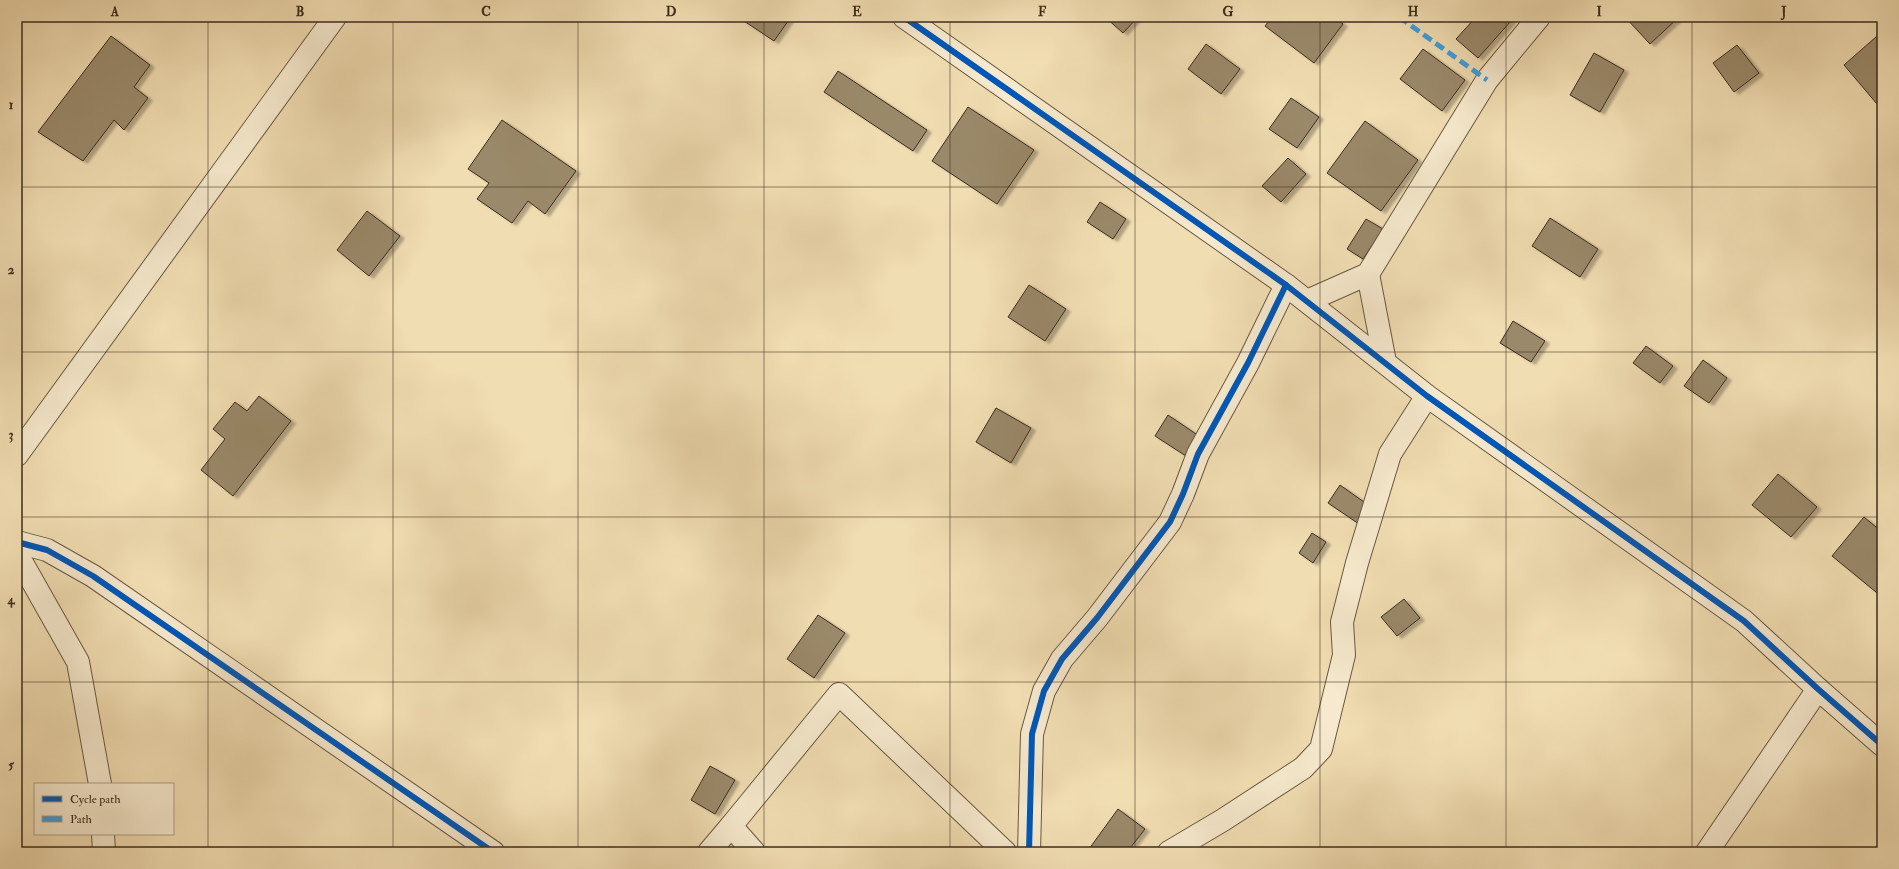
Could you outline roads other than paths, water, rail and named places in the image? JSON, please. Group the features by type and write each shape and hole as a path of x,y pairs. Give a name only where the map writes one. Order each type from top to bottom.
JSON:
{"street":[{"path":"17,455 335,17"},
{"path":"904,17 1286,285 1427,396 1744,621 1818,690 1882,745"},
{"path":"1307,301 1368,274 1487,80 1539,17"},
{"path":"1368,274 1385,362"},
{"path":"1029,852 1032,734 1044,691 1062,659 1097,618 1170,522 1183,494 1198,454 1248,363 1286,285"},
{"path":"1169,852 1223,820 1303,768 1321,750 1344,655 1342,622 1357,563 1390,454 1427,396"},
{"path":"17,542 47,550 93,576 493,852"},
{"path":"17,554 78,662 100,783"},
{"path":"1707,852 1818,690"},
{"path":"709,852 839,694 1005,852"},
{"path":"731,826 754,852"},
{"path":"103,835 104,852"}]}
